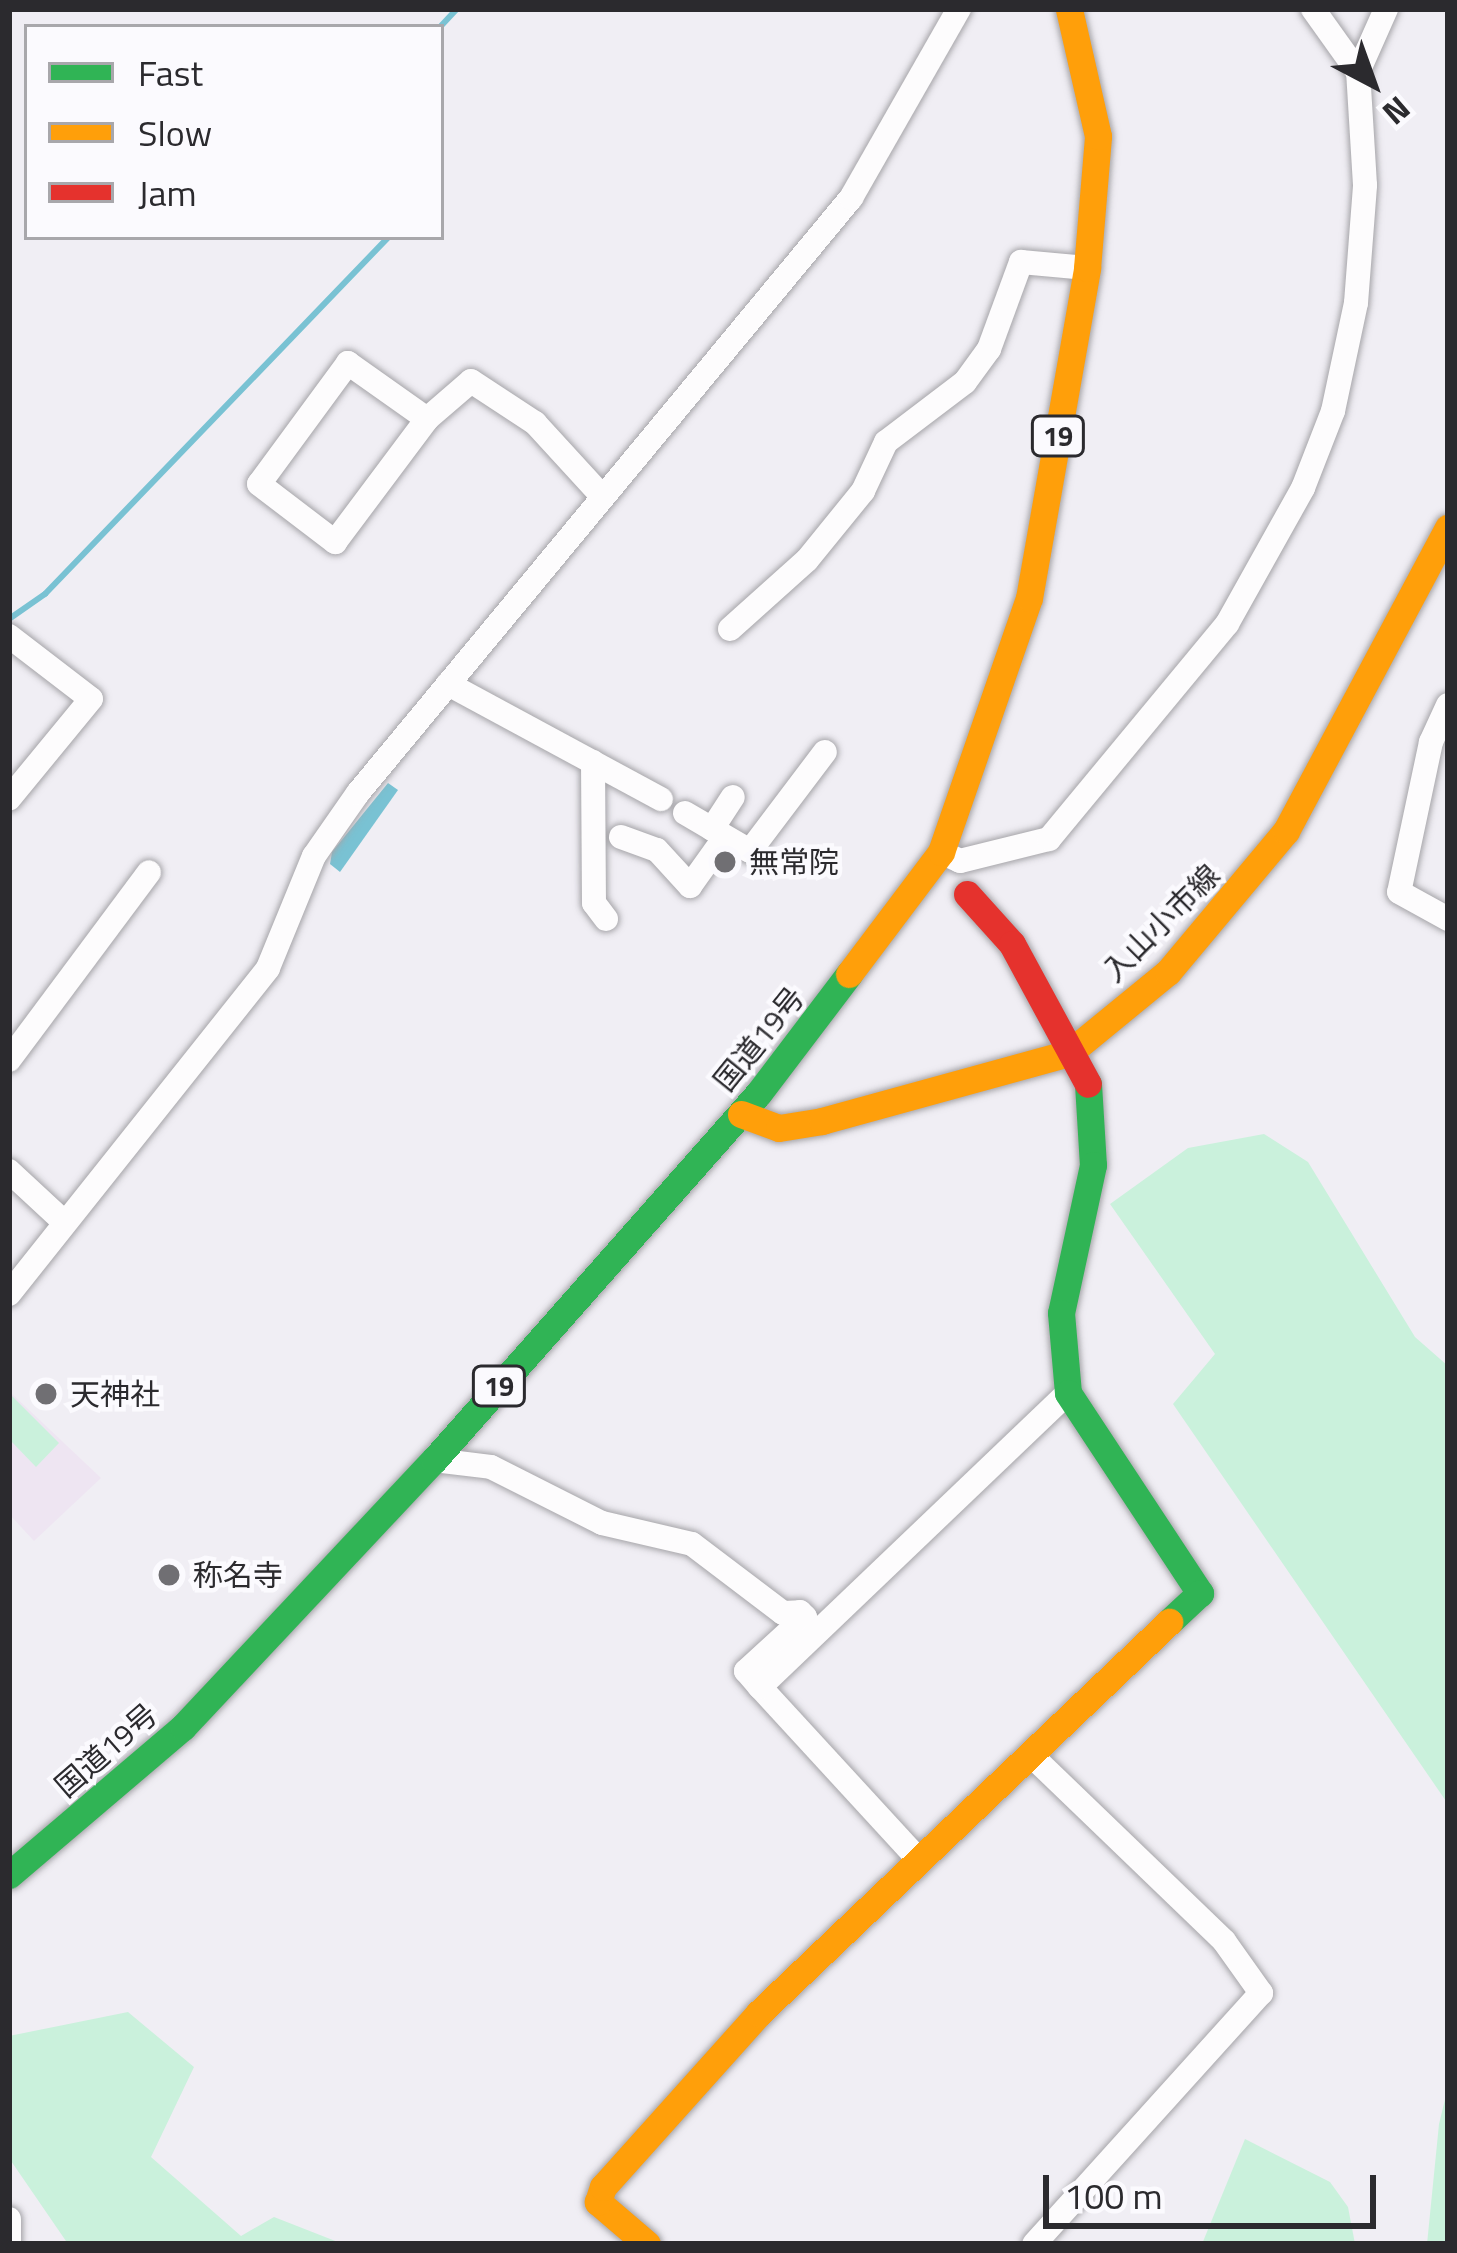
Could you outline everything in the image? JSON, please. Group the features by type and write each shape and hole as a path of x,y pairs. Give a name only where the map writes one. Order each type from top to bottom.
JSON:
{"main road":[{"name":"国道19号","path":"9,1875 182,1727 434,1460 740,1114 941,852 1028,598 1087,268 1098,136 1070,9"},
{"name":"入山小市線","path":"740,1114 778,1128 822,1121 1070,1053 1168,972 1286,831 1439,562 1448,527"},
{"path":"646,2244 598,2202 603,2187 759,2013 1200,1594 1068,1393 1061,1313 1093,1165 1090,1090 1012,944 967,894"}],"street":[{"path":"9,1294 268,968 314,856 448,684 851,198 959,9"},
{"path":"1313,9 1358,71"},
{"path":"941,852 960,861 1049,838 1227,624 1304,488 1333,411 1356,303 1365,185 1358,71 1386,9"},
{"path":"730,628 807,560 863,491 886,442 965,382 989,349 1011,272 1021,262 1087,268"},
{"path":"427,419 347,363 260,484 335,542 427,419 471,381 535,423 602,496"},
{"path":"9,636 91,698 9,799"},
{"path":"448,684 661,799"},
{"path":"1448,705 1431,742 1399,892 1448,919"},
{"path":"685,813 750,851 825,752"},
{"path":"593,762 593,903 607,919"},
{"path":"621,837 657,850 690,886 733,797"},
{"path":"9,1060 149,872"},
{"path":"9,1171 64,1222"},
{"path":"760,1687 1068,1393"},
{"path":"434,1460 491,1467 602,1523 692,1544 783,1613 800,1612 806,1617 746,1671 919,1860"},
{"path":"1033,1756 1224,1941 1261,1993 1034,2244"},
{"path":"9,2219 9,2242"}],"shaded area":[{"path":"10,1392 101,1478 34,1541 9,1514"}],"green space":[{"path":"1264,1134 1308,1162 1415,1337 1448,1366 1448,1804 1173,1404 1215,1354 1110,1204 1188,1148"},
{"path":"11,1395 59,1443 36,1467 9,1439"},
{"path":"128,2012 194,2067 151,2157 241,2236 274,2217 343,2244 68,2244 9,2158 9,2036"},
{"path":"1448,2087 1448,2244 1427,2244 1439,2124"},
{"path":"1245,2139 1330,2182 1348,2207 1355,2244 1202,2244"}],"water":[{"path":"388,783 398,790 340,872 330,864 332,852"}],"waterway":[{"path":"443,24 457,9"},
{"path":"9,619 45,594 386,240"}],"traffic: fast":[{"path":"9,1875 183,1727 434,1460 758,1094 849,974"},
{"path":"1088,1084 1093,1165 1061,1313 1068,1393 1200,1593 1169,1622"}],"traffic: slow":[{"path":"849,974 941,852 1029,598 1087,268 1098,136 1069,9"},
{"path":"741,1114 779,1128 822,1121 1069,1053 1168,972 1286,831 1448,527"},
{"path":"647,2244 598,2202 603,2187 759,2013 1169,1622"}],"traffic: jam":[{"path":"967,894 1012,944 1088,1084"}],"place":[{"name":"無常院","path":"725,862"},
{"name":"天神社","path":"46,1394"},
{"name":"称名寺","path":"169,1575"}]}
